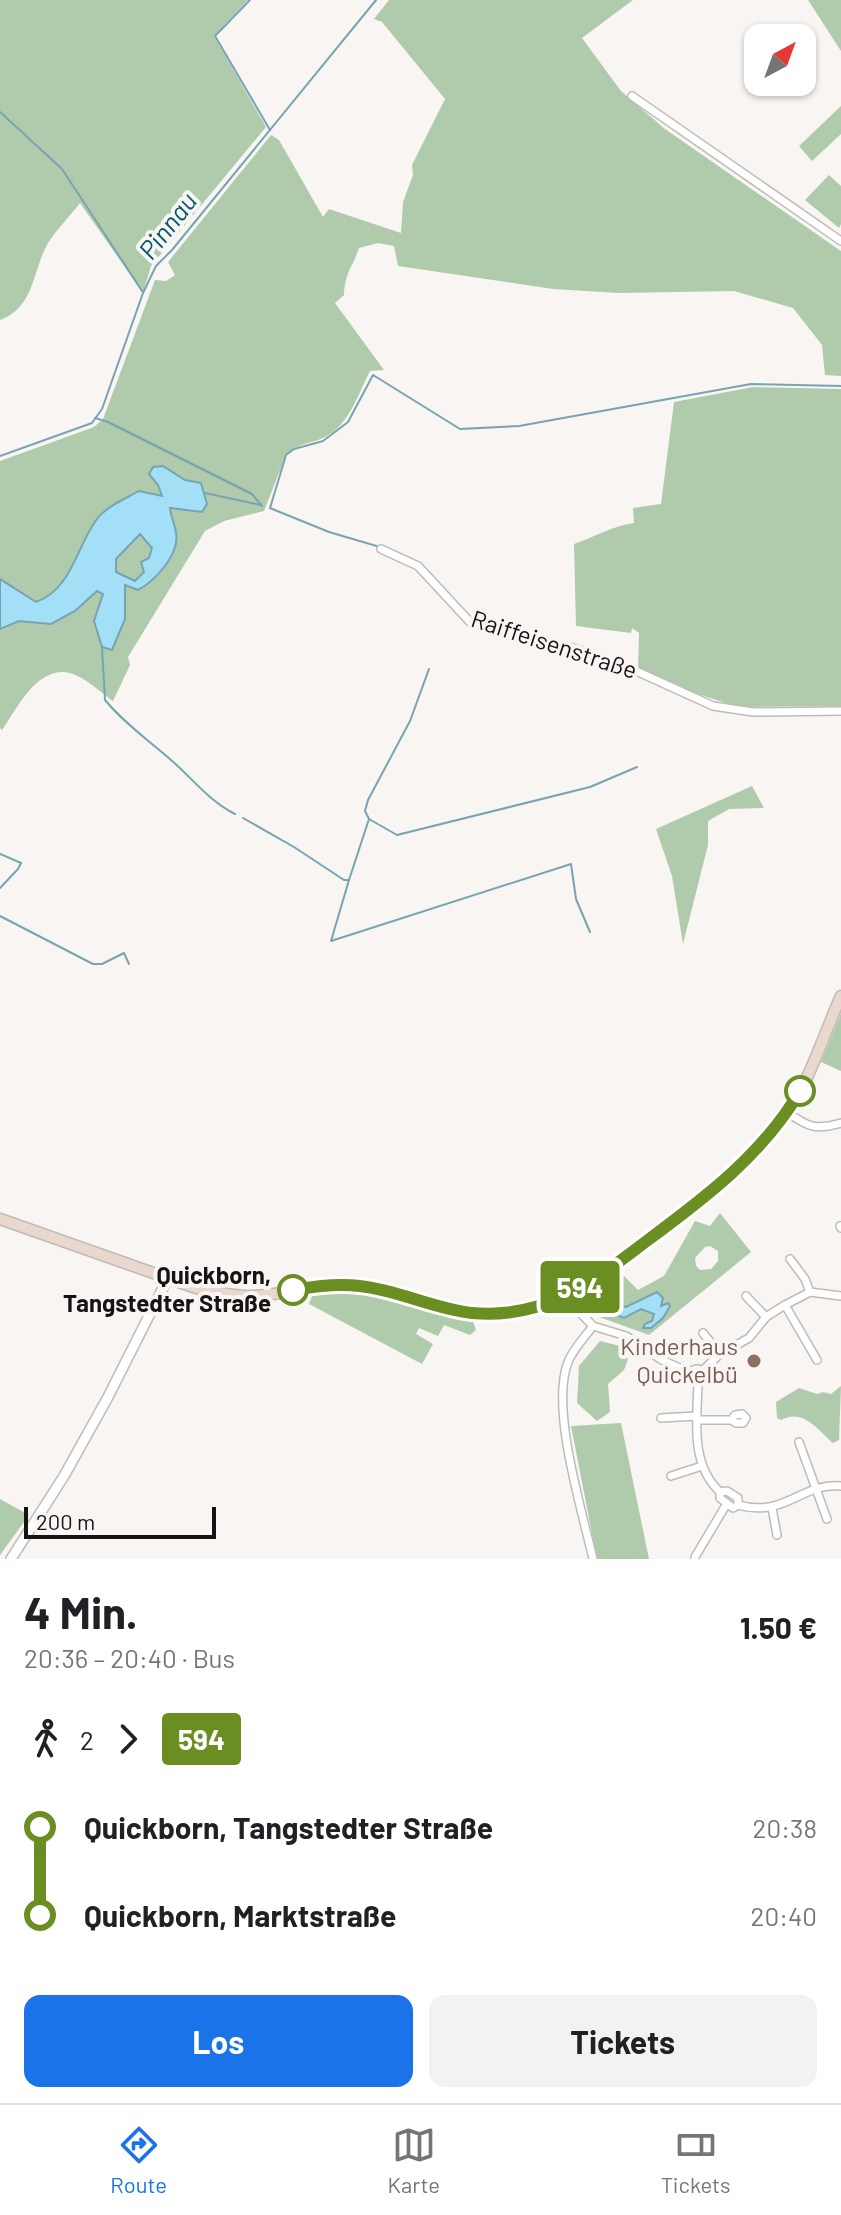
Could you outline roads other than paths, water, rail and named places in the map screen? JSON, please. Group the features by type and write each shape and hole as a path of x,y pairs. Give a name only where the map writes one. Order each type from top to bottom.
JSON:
{"main road":[{"path":"0,1219 168,1278 224,1294 251,1296 335,1285 361,1286 472,1313 516,1311 564,1296 621,1260 733,1173 772,1134 800,1091 841,996"}],"street":[{"path":"632,96 841,241"},
{"name":"Raiffeisenstraße","path":"381,549 418,566 470,622 577,649 634,670 713,706 753,712 841,711"},
{"path":"787,1112 811,1127 841,1123"},
{"path":"790,1259 805,1279 810,1292"},
{"path":"11,1559 64,1476 168,1278"},
{"path":"702,1371 720,1354 749,1338 766,1317 785,1305 810,1292 841,1296"},
{"path":"564,1296 593,1326 626,1336 662,1360 690,1373 690,1377 698,1383"},
{"path":"746,1296 766,1317"},
{"path":"785,1305 817,1360"},
{"path":"593,1326 568,1362 564,1386 564,1424 593,1559"},
{"path":"703,1333 720,1354"},
{"path":"690,1373 698,1368 704,1378 698,1383 697,1418 697,1444 702,1466 711,1484 720,1492 733,1494 738,1498 738,1505"},
{"path":"661,1418 731,1420"},
{"path":"799,1442 827,1519"},
{"path":"671,1476 702,1466"},
{"path":"720,1492 720,1498 726,1505 754,1509 772,1508 816,1488 841,1486"},
{"path":"695,1557 726,1505"},
{"path":"772,1508 777,1535"}],"water":[{"path":"163,466 185,480 201,483 207,504 202,512 170,508 176,533 174,550 159,574 145,586 138,590 125,585 125,619 112,650 102,647 94,621 103,594 97,591 75,611 51,624 19,621 0,629 0,579 36,602 48,596 66,577 101,514 139,491 162,496 149,474 153,467","holes":["140,534 152,548 149,558 141,562 144,572 135,581 116,572 116,559"]},
{"path":"657,1292 663,1298 661,1306 668,1303 670,1306 663,1318 651,1328 643,1328 652,1321 654,1314 641,1309 624,1318 602,1309 607,1302 626,1307"}],"waterway":[{"path":"250,0 215,36 270,130"},
{"name":"Pinnau","path":"0,456 92,423 102,409 143,293 156,266 376,0"},
{"path":"0,112 62,169 142,291"},
{"path":"380,547 329,532 270,508 286,455 294,449 323,441 348,422 373,375 460,429 519,426 751,384 841,386"},
{"path":"95,418 252,494 262,506"},
{"path":"205,493 261,505"},
{"path":"394,551 413,560"},
{"path":"422,566 448,593"},
{"path":"102,647 105,700 209,796 235,814"},
{"path":"369,819 365,811 368,800 410,721 429,669"},
{"path":"349,880 369,819 397,835 590,787 637,767"},
{"path":"243,818 344,880 349,880 331,941 571,864 576,899 590,932"},
{"path":"0,854 21,863 0,888"},
{"path":"0,916 93,964 102,964 124,953 129,964"}],"place":[{"name":"Quickborn, Tangstedter Straße","path":"293,1290"},
{"name":"Kinderhaus Quickelbü","path":"754,1361"}]}
